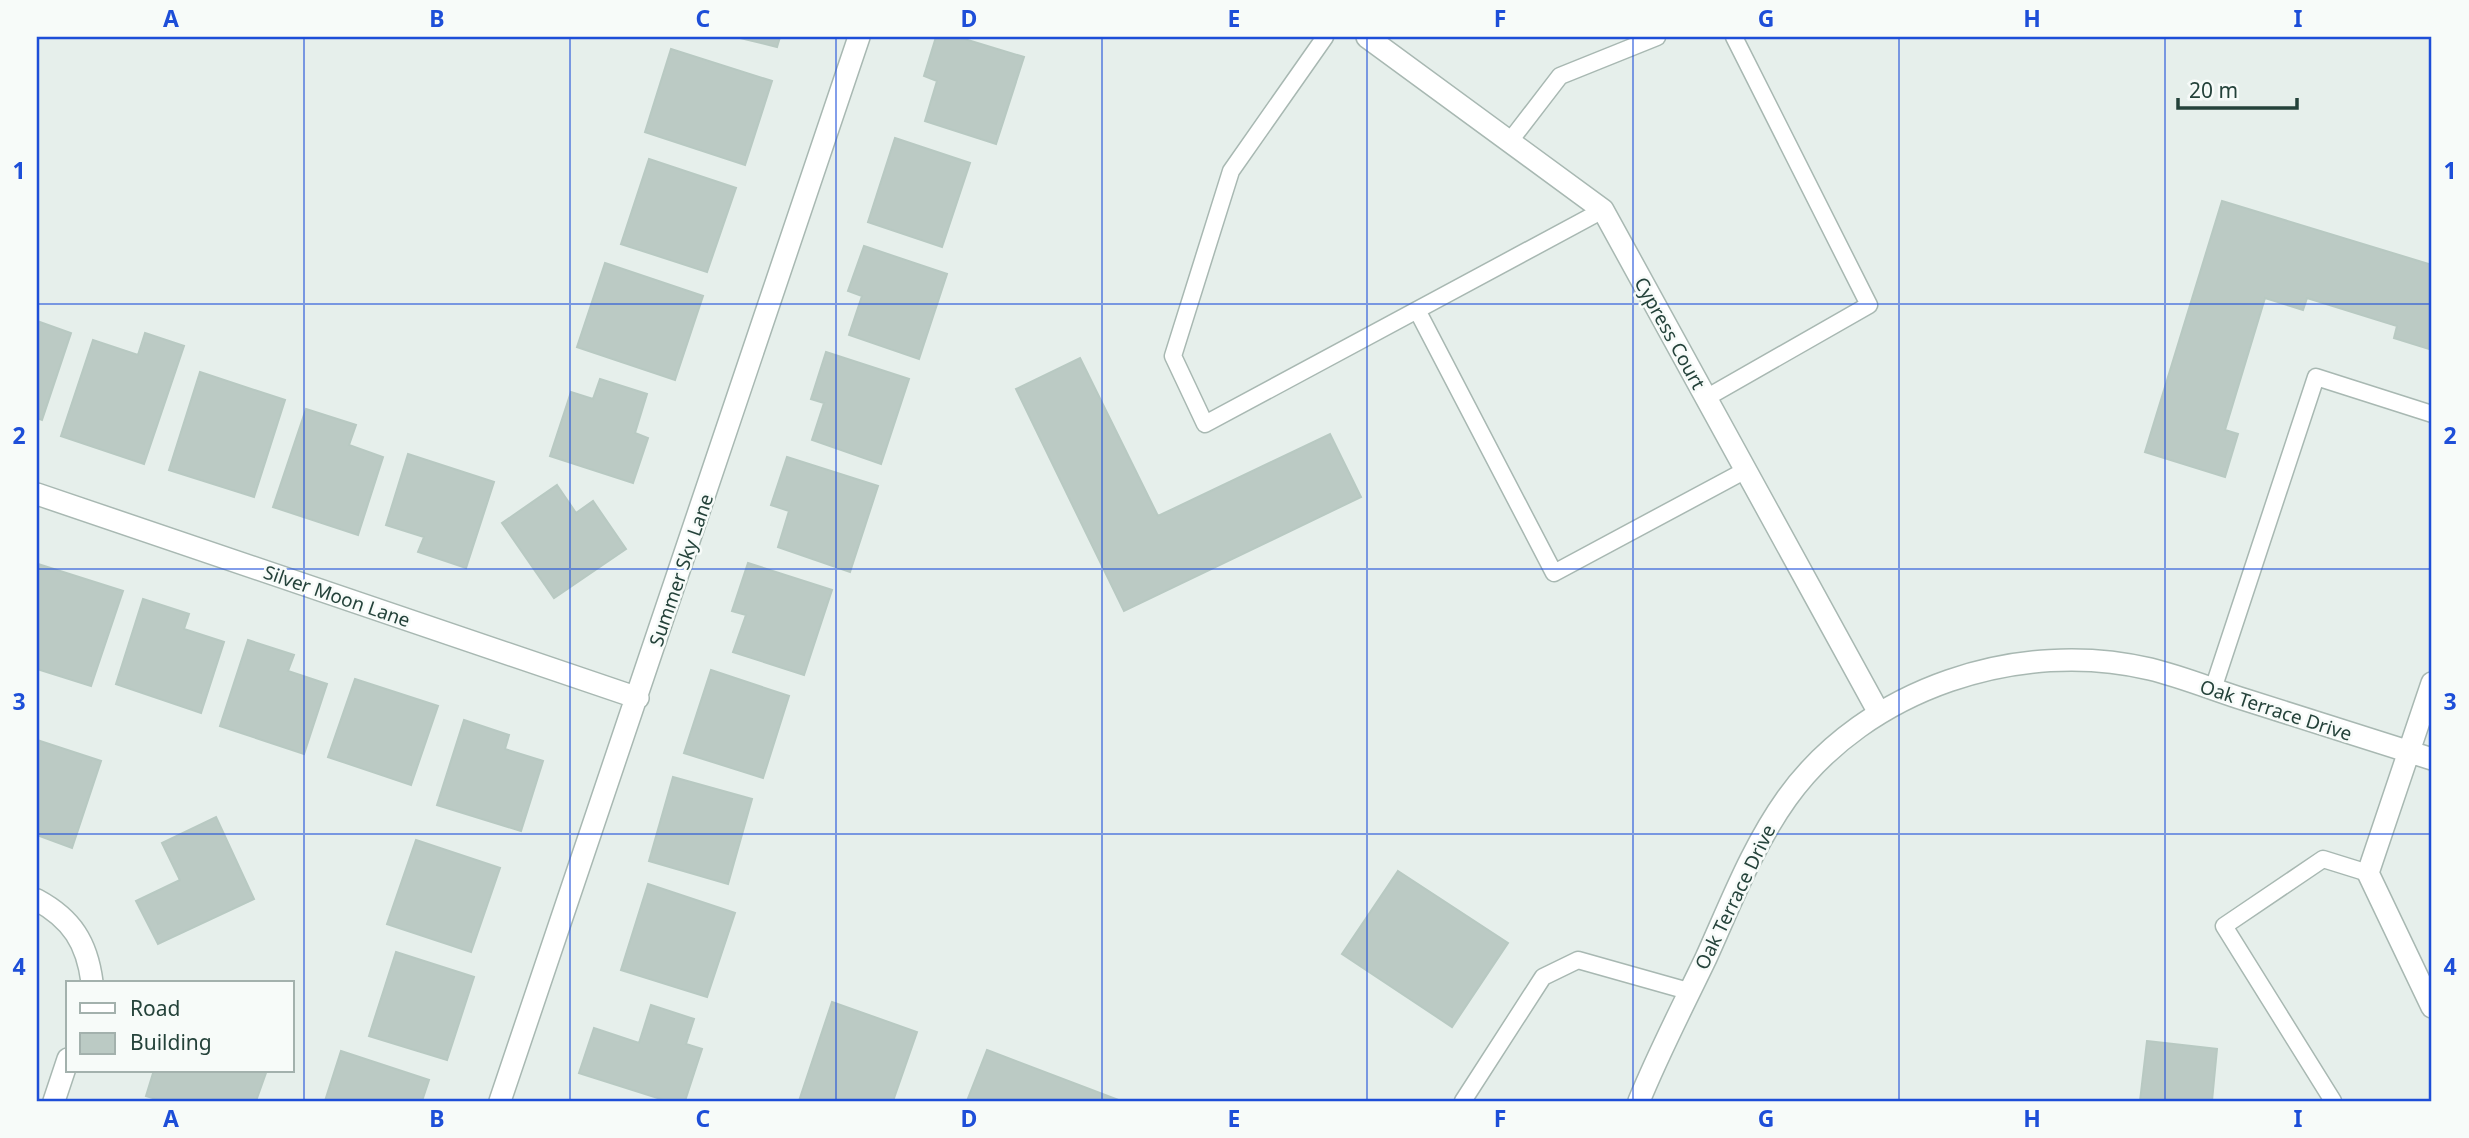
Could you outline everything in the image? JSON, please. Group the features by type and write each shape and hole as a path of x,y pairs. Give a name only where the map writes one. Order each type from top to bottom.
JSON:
{"street":[{"name":"Summer Sky Lane","path":"500,1101 859,37"},
{"name":"Cypress Court","path":"1367,37 1603,210 1879,713"},
{"name":"Silver Moon Lane","path":"37,494 638,698"},
{"name":"Oak Terrace Drive","path":"1639,1101 1667,1031 1757,844 1788,796 1828,753 1879,713 1951,680 2035,662 2093,661 2150,669 2432,760"},
{"path":"2432,683 2368,873 2432,1007"},
{"path":"37,900 57,911 77,932 89,958 92,981"},
{"path":"54,1101 66,1065"}],"lane":[{"path":"1325,37 1231,171 1173,356 1205,424 1603,210"},
{"path":"1510,141 1560,76 1657,37"},
{"path":"1706,398 1869,305 1734,37"},
{"path":"1417,310 1554,573 1746,470"},
{"path":"2213,689 2316,377 2432,414"},
{"path":"2333,1101 2224,926 2323,859 2368,873"},
{"path":"1463,1101 1543,978 1578,960 1688,991"}],"building":[{"path":"736,37 780,37 777,47"},
{"path":"936,37 958,37 1024,57 996,144 925,121 937,81 924,76"},
{"path":"671,49 772,81 745,165 645,132"},
{"path":"895,138 970,163 942,247 868,222"},
{"path":"649,159 736,188 707,272 621,244"},
{"path":"2222,201 2432,265 2432,350 2394,338 2397,326 2307,298 2303,310 2265,298 2225,430 2238,434 2225,477 2145,452"},
{"path":"864,246 947,274 919,359 849,335 862,296 848,291"},
{"path":"605,263 703,296 675,380 577,347"},
{"path":"37,321 71,333 42,420 37,418"},
{"path":"145,333 184,346 144,464 61,436 93,340 138,355"},
{"path":"826,352 909,379 881,464 812,440 824,403 811,399"},
{"path":"1080,358 1158,516 1330,434 1361,497 1124,611 1016,389"},
{"path":"200,372 285,400 254,497 169,470"},
{"path":"600,379 647,394 635,433 648,438 633,483 550,456 571,392 593,399"},
{"path":"306,409 356,425 349,445 383,457 358,535 273,507"},
{"path":"408,454 494,482 466,568 418,552 424,537 386,525"},
{"path":"787,457 878,486 850,572 778,547 789,511 771,505"},
{"path":"557,485 576,513 593,501 626,549 554,598 502,523"},
{"path":"748,563 832,590 804,675 733,652 746,615 732,611"},
{"path":"38,564 123,591 91,686 37,669"},
{"path":"143,599 189,614 184,629 224,642 201,713 116,684"},
{"path":"248,640 294,655 288,671 327,684 304,754 220,726"},
{"path":"711,670 789,696 763,778 684,753"},
{"path":"355,679 438,706 411,785 328,757"},
{"path":"464,720 509,735 505,749 543,761 521,831 437,805"},
{"path":"37,740 101,761 72,848 37,835"},
{"path":"673,777 752,799 728,884 649,861"},
{"path":"216,817 254,899 158,944 136,901 180,880 162,843"},
{"path":"416,840 500,868 471,952 387,924"},
{"path":"1398,871 1508,943 1452,1027 1342,954"},
{"path":"648,884 735,913 707,997 621,970"},
{"path":"396,952 474,977 447,1060 369,1036"},
{"path":"832,1002 917,1032 893,1101 799,1101"},
{"path":"651,1005 694,1019 686,1044 702,1049 685,1101 667,1101 579,1073 594,1028 639,1043"},
{"path":"2147,1041 2217,1049 2212,1101 2140,1101"},
{"path":"987,1050 1121,1101 967,1101"},
{"path":"341,1051 429,1080 422,1101 325,1101"},
{"path":"153,1072 266,1072 256,1101 163,1101 146,1096"}]}
